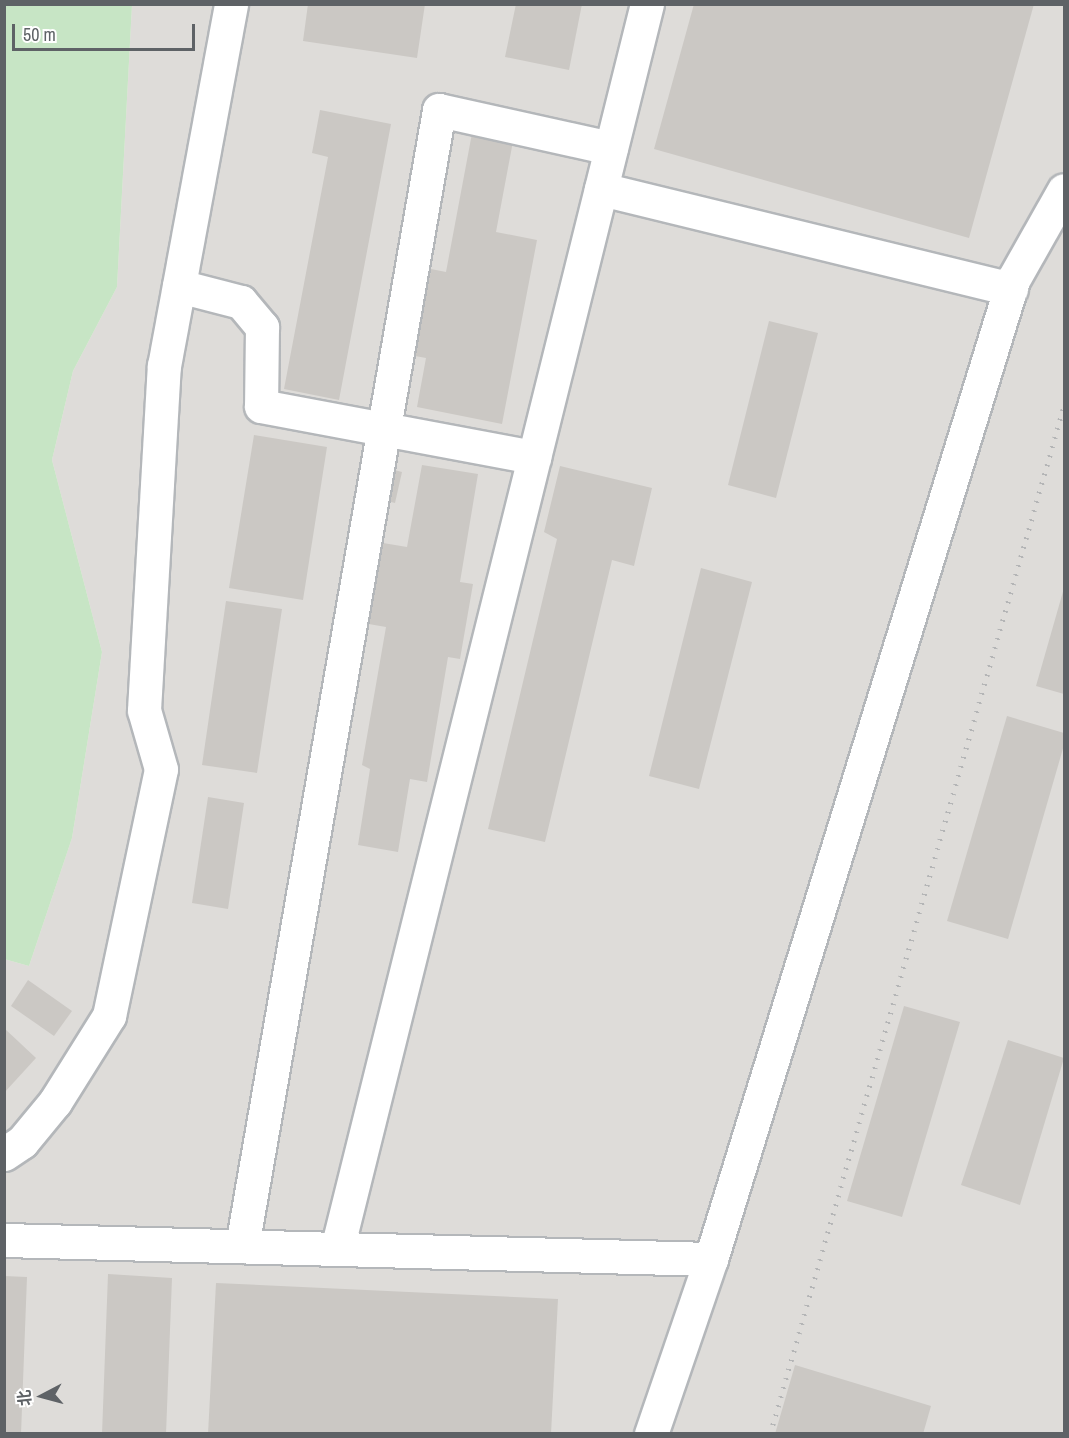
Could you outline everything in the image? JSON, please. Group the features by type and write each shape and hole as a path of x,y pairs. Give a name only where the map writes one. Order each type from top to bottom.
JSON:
{"lane":[{"path":"4,1154 22,1142 56,1102 109,1016 161,769 144,710 165,366 231,4"},
{"path":"337,1249 647,4"},
{"path":"242,1246 439,110 611,148"},
{"path":"601,189 1011,289"},
{"path":"651,1434 711,1259 1011,289 1065,190"},
{"path":"179,285 241,302 261,327 261,406 534,457"},
{"path":"4,1240 711,1259"}],"shaded area":[{"path":"132,5 1064,5 1064,1433 5,1433 4,959 29,966 72,838 102,652 52,460 73,371 117,287"}],"green space":[{"path":"4,5 132,5 117,287 73,371 52,460 102,652 72,838 29,966 4,959"}],"building":[{"path":"308,4 425,4 417,58 303,41"},
{"path":"516,4 582,4 569,70 505,57"},
{"path":"694,4 1034,4 969,238 654,149"},
{"path":"320,110 391,124 339,400 284,389 328,157 312,153"},
{"path":"473,128 514,136 496,232 537,240 502,424 417,407 426,358 415,356 431,269 446,272"},
{"path":"769,321 818,333 776,498 728,485"},
{"path":"254,435 327,447 303,600 229,588"},
{"path":"422,465 478,474 460,582 473,584 460,659 448,657 427,782 410,779 398,852 358,845 370,769 362,765 386,627 357,622 371,541 407,547"},
{"path":"560,466 652,488 634,566 612,560 545,842 488,829 557,539 544,532"},
{"path":"383,467 402,472 395,503 376,498"},
{"path":"701,568 752,582 699,789 649,776"},
{"path":"1064,588 1064,694 1036,686"},
{"path":"226,601 282,609 257,773 202,765"},
{"path":"1007,716 1064,733 1064,745 1008,939 947,921"},
{"path":"208,797 244,803 228,909 192,903"},
{"path":"28,980 72,1011 54,1036 11,1006"},
{"path":"904,1006 960,1022 902,1217 847,1201"},
{"path":"4,1028 36,1058 4,1093"},
{"path":"1008,1040 1064,1058 1020,1205 961,1185"},
{"path":"108,1274 172,1278 166,1434 102,1434"},
{"path":"4,1276 27,1277 21,1434 4,1434"},
{"path":"216,1283 558,1299 551,1434 208,1434"},
{"path":"795,1365 931,1406 923,1434 775,1434"}],"railway":[{"path":"770,1434 1064,405"}]}
